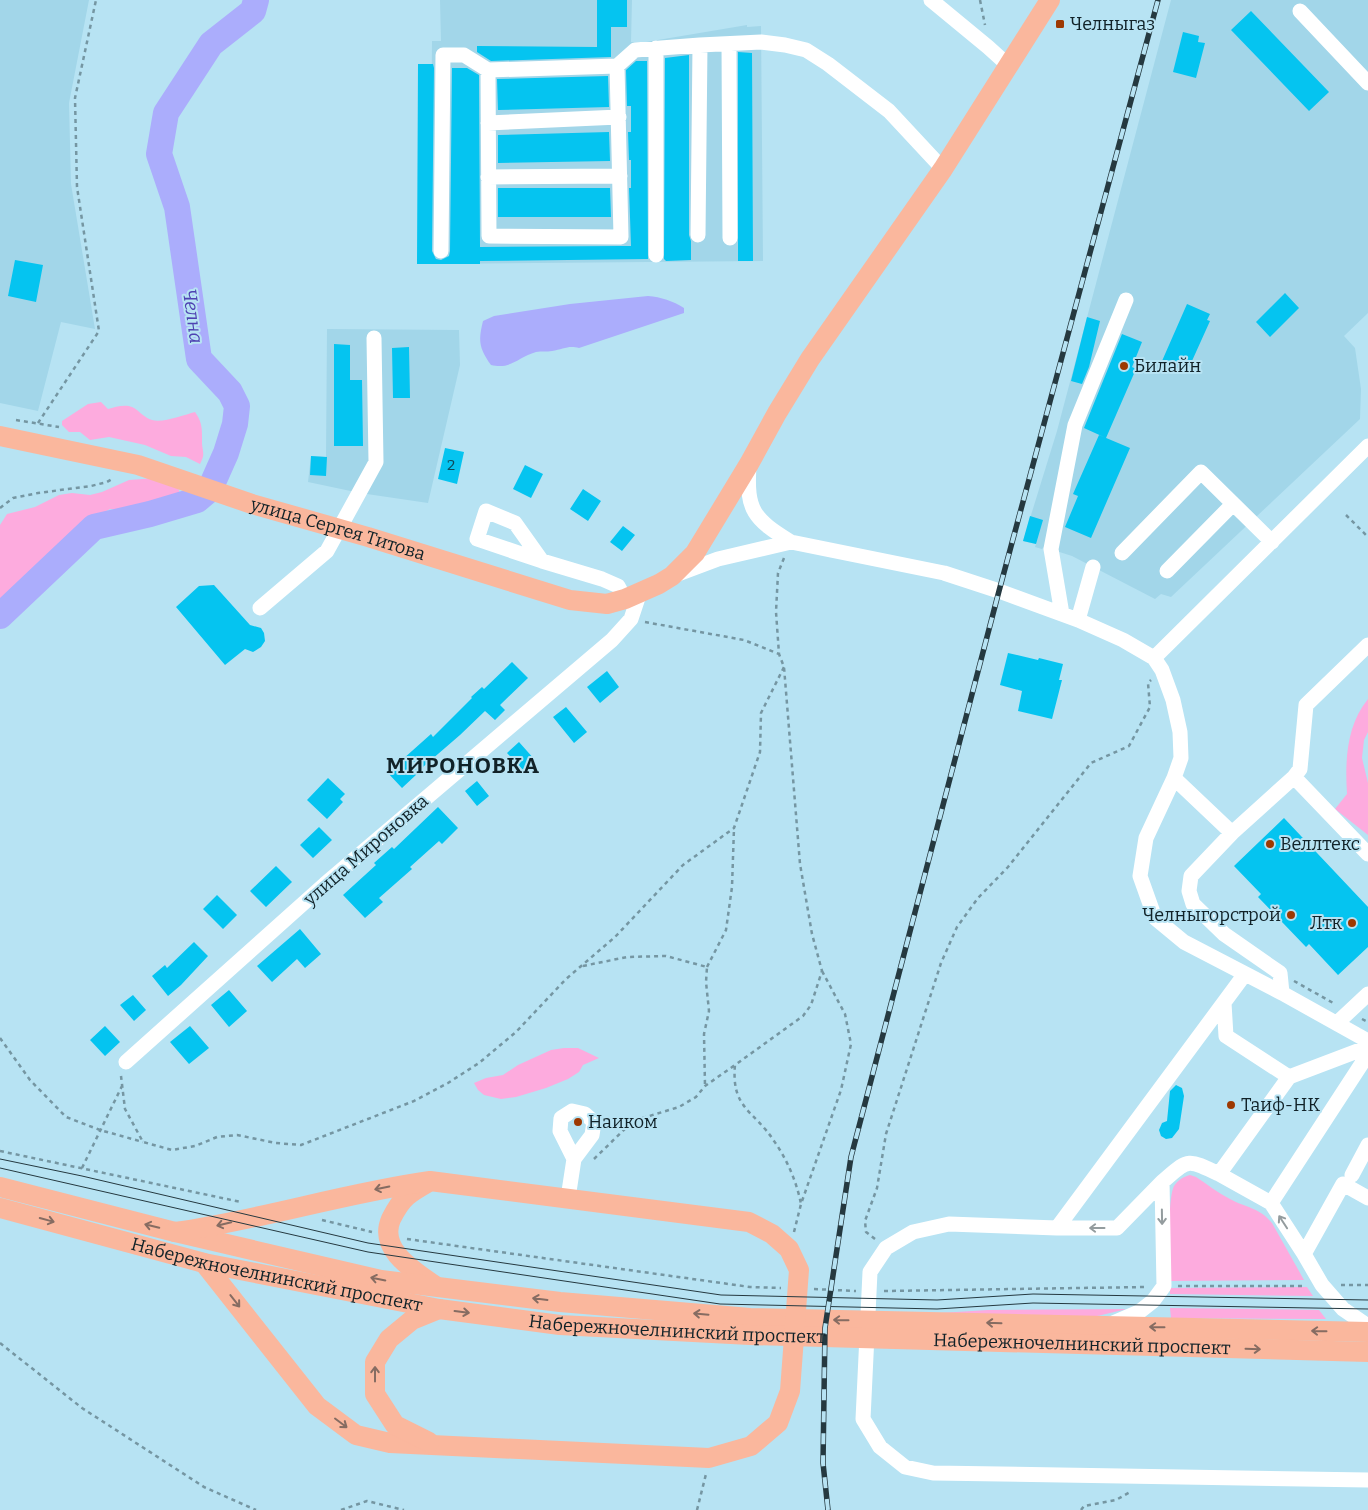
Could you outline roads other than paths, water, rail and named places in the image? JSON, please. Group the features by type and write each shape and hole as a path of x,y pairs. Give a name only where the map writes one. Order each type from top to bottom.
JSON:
{"main road":[{"name":"улица Сергея Титова","path":"5,428 136,464 252,504 570,600 607,604 632,596 672,576 695,553 810,360 943,169 1050,0"},
{"path":"430,1180 407,1196 395,1211 388,1227 391,1248 410,1268 437,1287"},
{"path":"175,1232 215,1226 393,1186 430,1180 749,1222 772,1234 789,1249 799,1270 790,1391 778,1423 751,1446 709,1458 390,1443 356,1435 318,1406 204,1263"},
{"name":"Набережночелнинский проспект","path":"0,1187 175,1232 381,1280 750,1326"},
{"name":"Набережночелнинский проспект","path":"0,1208 204,1263 439,1309 560,1325 750,1326 908,1330 1368,1352"},
{"path":"435,1445 396,1424 375,1394 375,1362 389,1340 412,1320 439,1309"},
{"name":"Набережночелнинский проспект","path":"908,1330 1104,1326 1368,1332"}],"street":[{"path":"931,0 988,46 1009,66"},
{"path":"1300,11 1368,83"},
{"path":"441,251 443,56 464,55 488,70 618,66 634,50 761,42 785,45 806,50 828,64 889,111 943,169"},
{"path":"729,44 730,238"},
{"path":"698,235 700,45"},
{"path":"656,48 656,255"},
{"path":"488,70 489,236 621,237 618,66"},
{"path":"488,123 619,117"},
{"path":"488,177 620,176"},
{"path":"1062,614 1051,549 1074,434 1126,300"},
{"path":"260,608 327,551 376,462 374,338"},
{"path":"1158,664 1272,542 1368,446"},
{"path":"749,464 748,497 758,518 774,532 791,542 944,573 1078,620 1123,640 1158,664 1173,700 1180,732 1180,758 1174,778 1146,838 1140,876 1156,918 1184,942 1282,993 1368,1041"},
{"path":"1122,552 1201,472 1272,542"},
{"path":"1167,571 1233,504"},
{"path":"672,576 718,559 791,542"},
{"path":"542,561 602,579 618,586 632,596"},
{"path":"1078,620 1093,567"},
{"name":"улица Мироновка","path":"126,1062 325,884 612,640 631,619 632,596"},
{"path":"1282,993 1280,973 1224,934 1193,904 1189,891 1191,876 1232,833 1294,777 1300,769 1306,705 1368,645"},
{"path":"1294,777 1368,854"},
{"path":"1174,778 1232,833"},
{"path":"1057,1228 1244,974"},
{"path":"1337,1023 1368,994"},
{"path":"1224,1003 1226,1036 1289,1077"},
{"path":"1219,1174 1289,1077 1368,1047"},
{"path":"1271,1203 1368,1054"},
{"path":"1352,1175 1368,1145"},
{"path":"568,1198 574,1158"},
{"path":"1368,1326 1342,1308 1322,1286 1271,1203 1194,1162 1185,1164 1162,1182 1117,1228 949,1224 913,1232 886,1248 870,1272 862,1419 880,1448 905,1467 933,1473 1368,1480"},
{"path":"1104,1326 1139,1312 1153,1301 1164,1286 1162,1182"},
{"path":"1304,1254 1343,1184 1368,1198"}],"water":[{"path":"648,296 676,303 684,308 684,313 579,348 569,347 536,352 504,366 491,365 482,349 480,334 483,321 494,316 570,304"}],"waterway":[{"name":"Челна","path":"0,616 94,527 150,514 197,500 210,489 226,453 235,424 237,406 230,392 199,359 177,207 159,154 166,113 211,44 253,11 256,0"}],"tram line":[{"path":"0,1159 82,1176 368,1243 721,1295 937,1300 1033,1294 1368,1300"},
{"path":"0,1168 368,1252 720,1304 937,1309 1033,1303 1368,1309"}],"railway":[{"path":"828,1510 823,1463 825,1328 851,1157 999,591 1158,0"}],"place":[{"name":"Челныгаз","path":"1060,24"},
{"name":"Билайн","path":"1124,366"},
{"name":"Веллтекс","path":"1270,844"},
{"name":"Челныгорстрой","path":"1291,915"},
{"name":"Лтк","path":"1352,923"},
{"name":"Таиф-НК","path":"1231,1105"},
{"name":"Наиком","path":"578,1122"}],"district":[{"name":"МИРОНОВКА","path":"463,765"}]}
